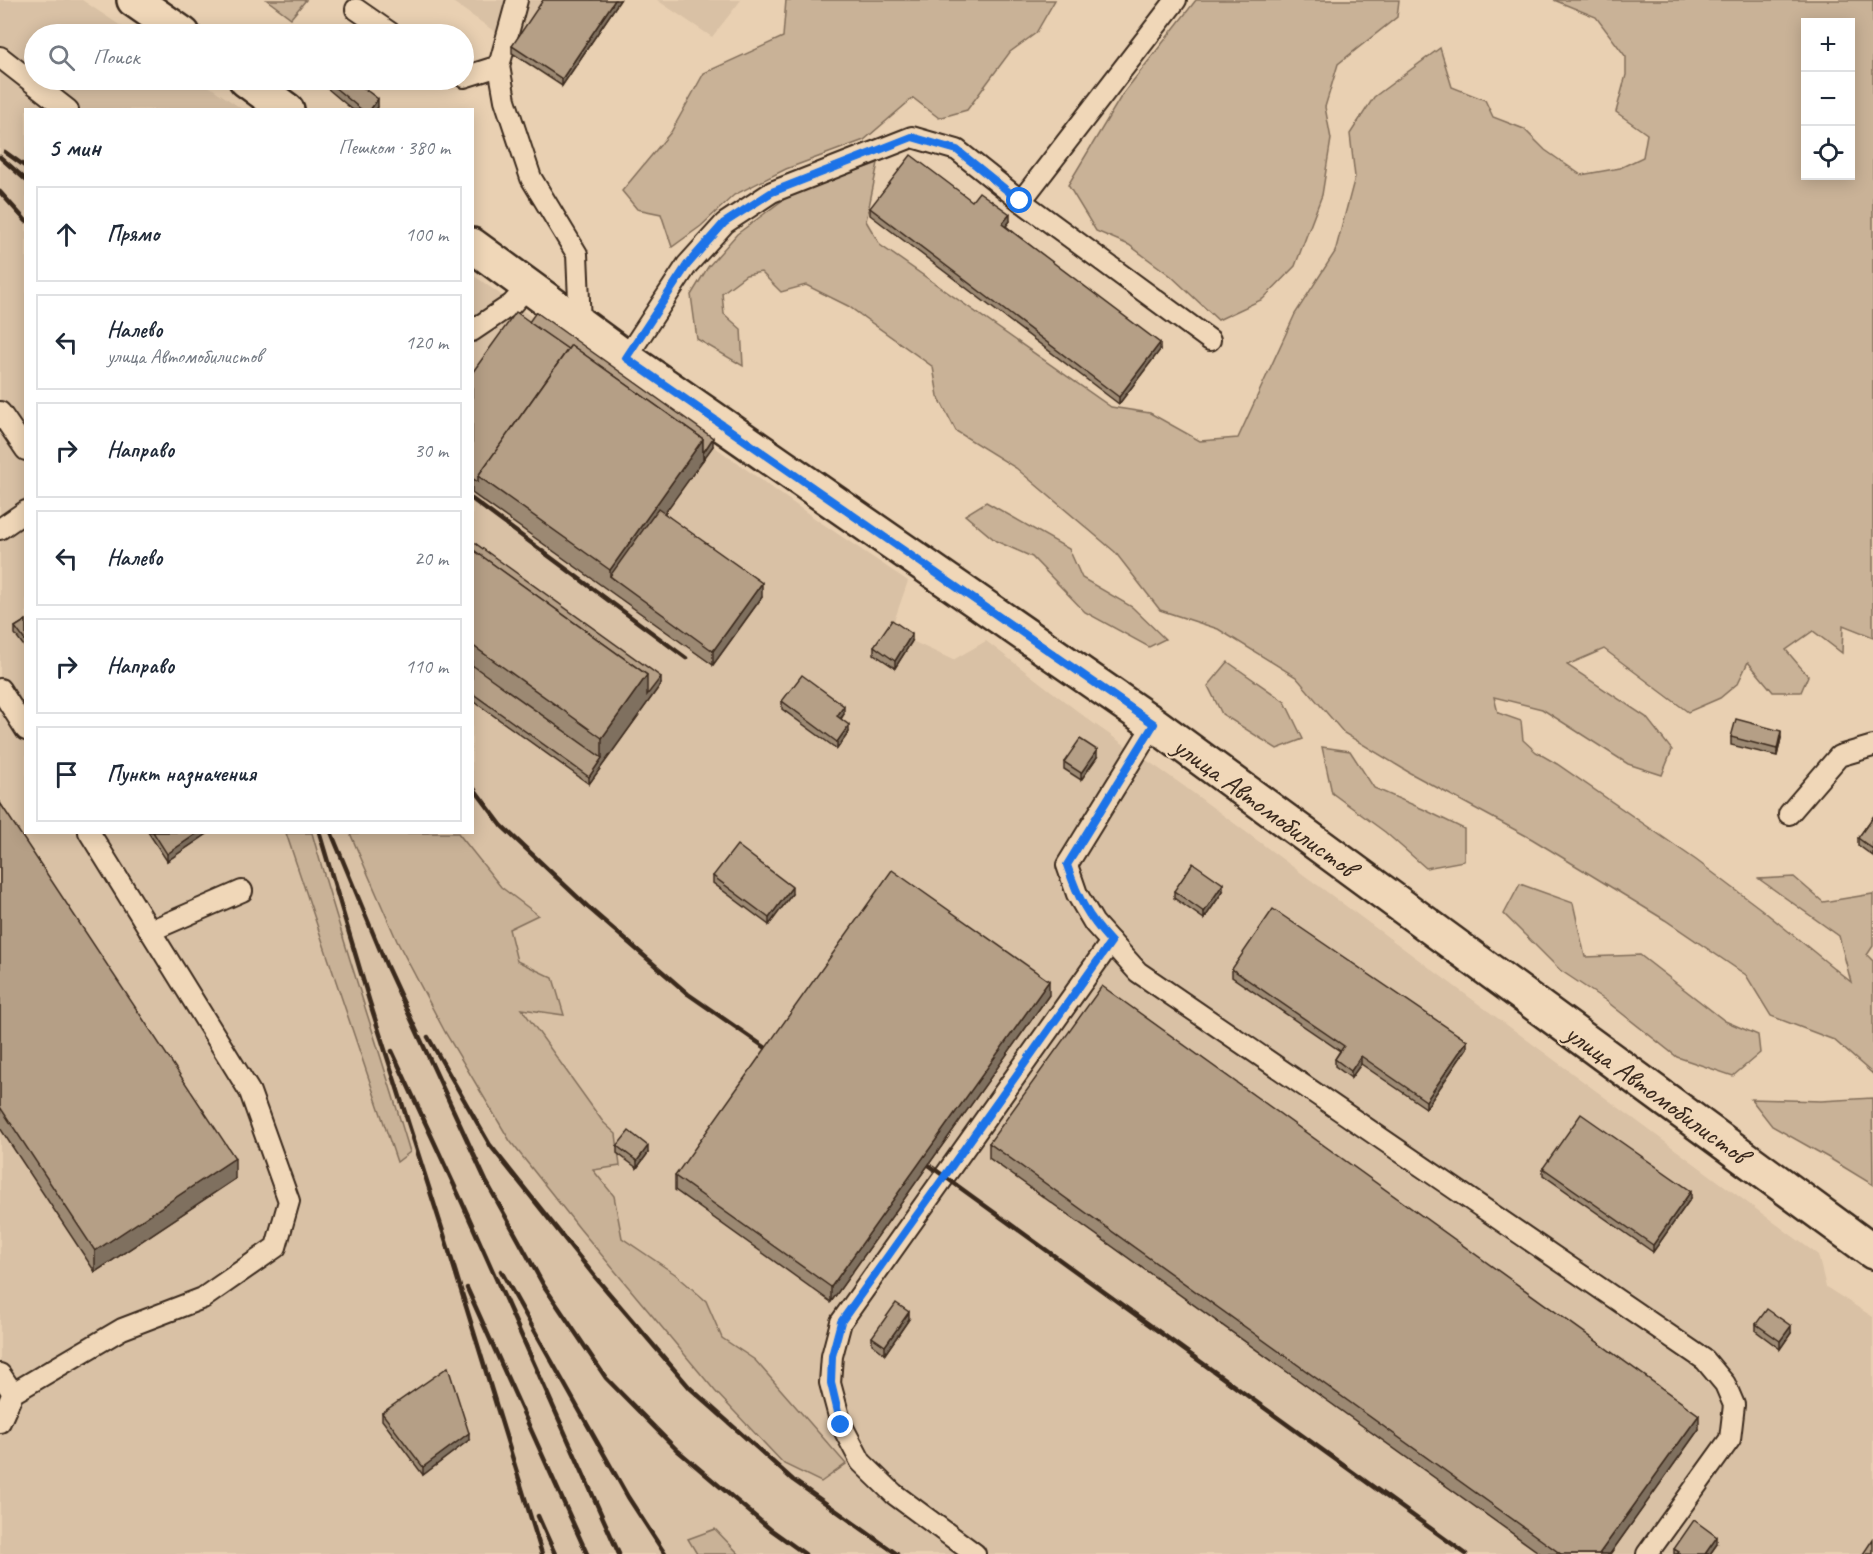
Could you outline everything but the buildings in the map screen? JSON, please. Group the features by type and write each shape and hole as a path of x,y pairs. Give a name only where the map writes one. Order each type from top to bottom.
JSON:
{"street":[{"path":"134,0 169,24"},
{"path":"260,90 284,108"},
{"name":"улица Автомобилистов","path":"474,246 626,358 1154,724 1873,1252"}],"lane":[{"path":"517,0 499,66 505,100 531,178 578,254 580,324"},
{"path":"1020,201 1176,0"},
{"path":"356,9 378,24"},
{"path":"0,57 24,76"},
{"path":"474,74 499,66"},
{"path":"42,90 65,108"},
{"path":"626,358 687,265 724,223 772,192 912,137 957,150 1020,201 1210,340"},
{"path":"474,331 512,304 528,286"},
{"path":"0,412 24,447"},
{"path":"0,529 24,512"},
{"path":"0,689 24,727"},
{"path":"1154,724 1067,865 1077,894 1094,923 1138,972 1705,1360 1725,1384 1734,1405 1730,1439 1647,1554"},
{"path":"1789,814 1839,756 1873,746"},
{"path":"0,1422 13,1393 122,1329 203,1298 276,1247 289,1201 250,1092 90,834"},
{"path":"150,931 242,891"},
{"path":"975,1554 894,1494 861,1462 841,1425 831,1383 832,1356 841,1322 1111,942"},
{"path":"0,1374 13,1393"}],"shaded area":[{"path":"0,0 82,0 118,24 24,24 24,90 214,90 241,108 24,108 24,834 474,834 474,276 820,522 908,581 892,627 912,641 953,660 986,641 1093,723 1181,784 1818,1255 1826,1287 1873,1317 1873,1554 0,1554"},
{"path":"267,0 306,0 291,18"},
{"path":"450,0 620,0 562,86 512,53 505,39"},
{"path":"657,0 741,0 712,37"},
{"path":"786,0 1055,0 1036,33 1010,52 967,110 939,118 913,98 864,140 786,169 734,195 701,226 672,247 661,214 637,209 622,191 671,132 704,73 783,37"},
{"path":"1196,0 1399,0 1397,17 1338,64 1325,107 1331,139 1322,195 1295,266 1263,299 1218,320 1171,276 1129,245 1096,231 1068,185 1122,95"},
{"path":"1554,0 1873,0 1873,637 1843,625 1842,653 1813,631 1786,650 1808,676 1801,692 1773,692 1748,662 1738,683 1720,698 1688,712 1604,649 1567,665 1646,717 1672,750 1662,775 1628,764 1542,709 1494,697 1498,713 1521,721 1523,740 1536,752 1557,764 1696,860 1851,982 1839,936 1759,879 1794,877 1823,902 1873,894 1873,946 1867,955 1873,961 1873,1074 1834,1040 1771,1016 1746,975 1665,920 1532,839 1410,773 1344,733 1296,677 1218,629 1160,610 1115,552 1016,468 956,431 938,396 933,367 848,306 806,285 781,292 761,272 746,275 722,293 724,314 741,329 743,366 697,339 691,295 708,267 737,234 791,194 878,163 866,221 880,245 1111,407 1150,413 1200,441 1238,438 1295,314 1335,252 1355,177 1350,134 1374,97 1440,48 1452,87 1485,100 1493,117 1524,129 1545,150 1581,175 1620,168 1643,157 1647,134 1616,112 1626,75 1626,57 1596,17"},
{"path":"986,502 1069,549 1082,578 1132,607 1165,639 1149,647 1085,612 1032,557 996,541 965,515"},
{"path":"1228,662 1285,702 1303,739 1277,749 1222,714 1208,686"},
{"path":"1322,747 1350,751 1374,788 1464,829 1464,861 1426,868 1385,832 1332,793"},
{"path":"286,834 312,834 410,1152 397,1162"},
{"path":"350,834 459,834 501,887 538,915 509,929 517,961 553,978 564,1015 522,1009 603,1122 616,1134 620,1166 593,1170 614,1196 622,1238 675,1274 706,1301 722,1338 755,1360 846,1464 821,1482 784,1464 715,1391 510,1141 445,1032 397,941"},
{"path":"1520,884 1573,903 1585,957 1640,955 1725,1021 1758,1035 1760,1053 1733,1076 1677,1057 1605,1000 1560,970 1504,914"},
{"path":"1872,1098 1873,1185 1772,1126 1751,1099 1821,1101"},
{"path":"715,1529 739,1554 697,1554 688,1539"}],"railway":[{"path":"5,152 24,166"},
{"path":"0,157 24,178"},
{"path":"0,192 24,219"},
{"path":"474,500 686,658"},
{"path":"474,789 502,826 589,908 688,994 779,1057"},
{"path":"320,834 542,1554"},
{"path":"332,834 387,967 486,1181 544,1286 606,1378 677,1450 770,1529 805,1554"},
{"path":"428,1037 490,1145 596,1278 690,1388 793,1480 897,1554"},
{"path":"392,1051 619,1554"},
{"path":"915,1155 1466,1554"},
{"path":"501,1271 628,1497 665,1554"},
{"path":"467,1288 587,1554"},
{"path":"538,1516 555,1554"}],"route":[{"path":"841,1425 831,1383 832,1356 841,1322 1111,942 1094,923 1077,894 1067,865 1154,724 626,358 687,265 724,223 772,192 912,137 957,150 1020,201"}]}
